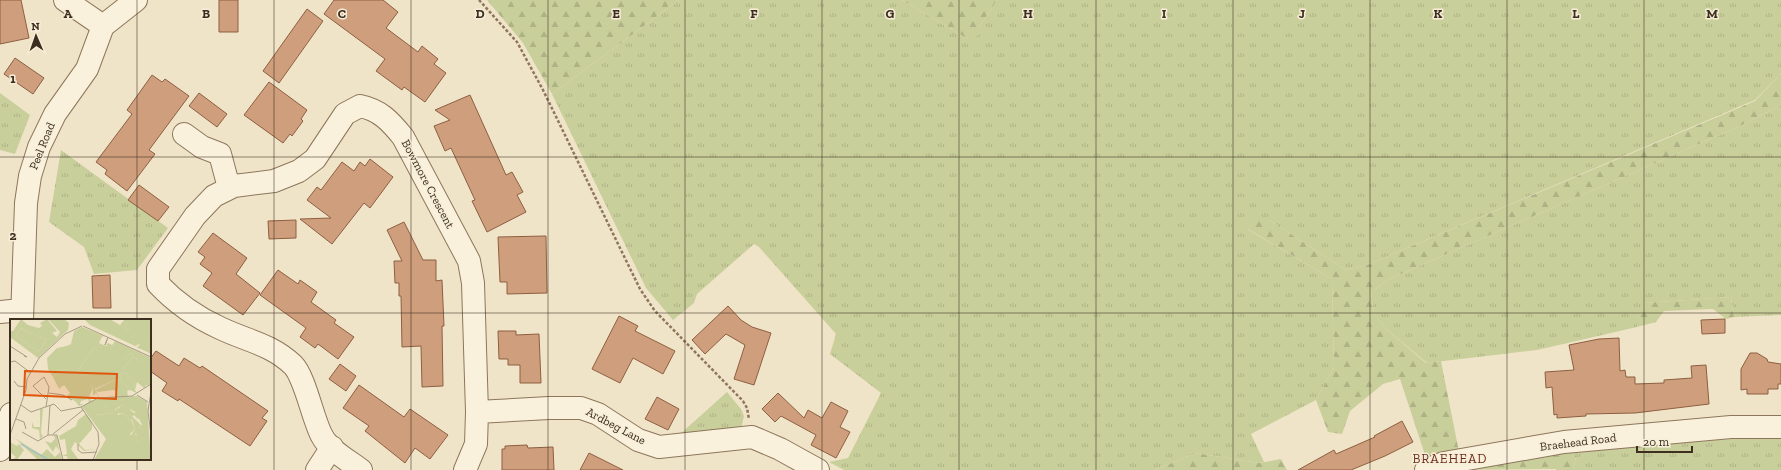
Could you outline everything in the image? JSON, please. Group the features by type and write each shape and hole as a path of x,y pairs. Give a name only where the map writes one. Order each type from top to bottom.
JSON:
{"street":[{"path":"65,0 103,26 136,0"},
{"name":"Peel Road","path":"22,315 26,203 30,176 40,147 55,114 87,69 103,26"},
{"name":"Bowmore Crescent","path":"361,470 332,448 322,436 295,367 278,352 214,325 171,298 158,284 158,269 195,216 214,196 234,186 274,181 299,171 315,159 345,114 360,106 374,109 390,122 404,137 469,260 473,283 477,412 476,444 465,470"},
{"path":"184,134 202,147 220,154 229,188"},
{"path":"0,312 22,315"},
{"name":"Ardbeg Lane","path":"477,412 549,408 581,408 598,414 638,440 659,447 752,437 780,449 818,470"},
{"path":"0,450 10,417"},
{"name":"Braehead Road","path":"1426,470 1444,463 1564,442 1731,427 1781,427"},
{"path":"317,470 332,448"}],"path":[{"path":"479,0 517,42 543,90 640,288 655,311 743,401 747,408 752,437"}],"green space":[{"path":"487,0 679,0 552,94 523,43"},
{"path":"679,0 902,0 968,39 980,26 997,0 1781,0 1781,74 1755,100 1367,265 1346,270 1269,220 1247,229 1332,279 1334,367 1316,400 1251,434 1264,462 1259,463 1196,453 1155,470 844,470 829,462 848,458 881,393 830,354 836,334 759,247 754,244 697,294 694,303 673,320 646,288 552,94"},
{"path":"902,0 997,0 980,26 980,35 968,39"},
{"path":"1781,74 1781,105 1740,126 1387,280 1371,293 1374,313 1386,329 1426,363 1441,361 1459,452 1427,461 1400,379 1383,384 1350,411 1342,434 1328,432 1316,400 1334,367 1332,279 1246,228 1251,218 1269,220 1346,270 1367,265 1755,101"},
{"path":"0,93 30,115 15,154 0,150"},
{"path":"1781,105 1781,315 1734,317 1731,297 1644,303 1637,318 1637,327 1537,350 1427,363 1386,329 1374,313 1371,293 1387,280 1740,126"},
{"path":"61,150 168,228 137,270 94,274 84,247 49,222"},
{"path":"1731,297 1734,317 1726,319 1713,309 1664,311 1656,322 1637,327 1637,318 1643,303"},
{"path":"727,392 741,409 744,416 741,429 679,435"},
{"path":"1754,437 1781,437 1781,470 1573,470 1578,448 1660,445"},
{"path":"1578,448 1573,470 1440,470"},
{"path":"1196,453 1259,463 1281,459 1287,470 1155,470"}],"building":[{"path":"0,0 21,0 29,38 0,44"},
{"path":"219,0 238,0 238,32 219,32"},
{"path":"334,0 383,0 398,12 386,28 418,52 422,46 438,59 434,64 446,73 425,102 404,87 402,90 376,71 385,59 324,14"},
{"path":"307,9 323,21 279,83 263,71"},
{"path":"15,58 44,78 33,94 4,74"},
{"path":"152,75 162,82 165,79 189,96 149,150 155,154 127,191 105,174 107,170 96,162 132,114 127,110"},
{"path":"269,82 307,110 301,119 303,121 292,136 290,134 283,143 244,115"},
{"path":"199,93 227,114 217,127 189,106"},
{"path":"470,95 506,175 512,172 523,192 517,195 526,212 487,232 472,201 475,200 451,148 445,151 434,126 450,120 435,110"},
{"path":"370,159 393,177 370,208 364,203 332,244 300,219 331,218 307,200 317,187 321,190 342,162 354,171 360,162 365,166"},
{"path":"139,185 169,207 158,221 128,200"},
{"path":"296,220 296,238 269,239 268,221"},
{"path":"404,222 423,260 436,260 436,281 442,280 444,326 442,326 443,386 422,387 421,346 402,347 401,296 399,296 399,283 395,283 394,261 402,261 387,230"},
{"path":"213,233 247,258 236,274 260,293 243,315 203,286 212,273 200,264 205,257 198,252"},
{"path":"546,236 547,293 507,294 507,282 500,282 498,237"},
{"path":"278,270 298,284 300,280 317,292 311,302 336,320 334,323 354,337 338,359 318,344 315,348 300,337 306,328 260,295"},
{"path":"110,275 111,308 93,308 92,276"},
{"path":"728,306 741,320 752,327 771,333 754,385 734,379 745,345 726,334 705,354 692,340"},
{"path":"619,316 638,326 635,331 675,351 663,374 633,358 620,383 592,369"},
{"path":"1725,319 1725,333 1702,334 1701,320"},
{"path":"498,331 516,331 516,335 539,334 541,383 520,383 520,365 508,365 508,359 499,359"},
{"path":"1619,338 1620,371 1625,370 1626,377 1635,377 1635,384 1664,383 1664,380 1692,378 1691,366 1706,365 1709,404 1635,413 1586,414 1586,416 1557,418 1557,414 1554,415 1552,387 1546,388 1545,372 1574,370 1569,345 1599,339"},
{"path":"156,351 179,366 184,358 200,368 202,366 268,411 262,418 267,421 250,446 179,399 178,401 162,391 167,383 151,372 151,358"},
{"path":"1750,353 1757,353 1767,359 1768,362 1781,364 1781,384 1778,384 1778,389 1768,389 1768,394 1747,394 1747,389 1741,390 1741,369"},
{"path":"340,364 356,376 346,391 329,379"},
{"path":"359,385 404,417 410,409 448,435 430,459 415,448 405,463 365,431 369,426 343,408"},
{"path":"778,393 804,418 808,410 822,418 831,402 848,411 840,427 850,432 836,458 811,445 816,435 781,416 775,422 762,409"},
{"path":"657,397 679,409 668,430 645,419"},
{"path":"1402,421 1413,442 1385,456 1351,470 1298,470 1334,450 1336,454 1375,437 1374,436"},
{"path":"527,445 528,448 553,447 554,470 502,470 502,449 505,449 505,446"},
{"path":"589,453 623,470 580,470"}],"district":[{"name":"BRAEHEAD","path":"1450,458"}]}
